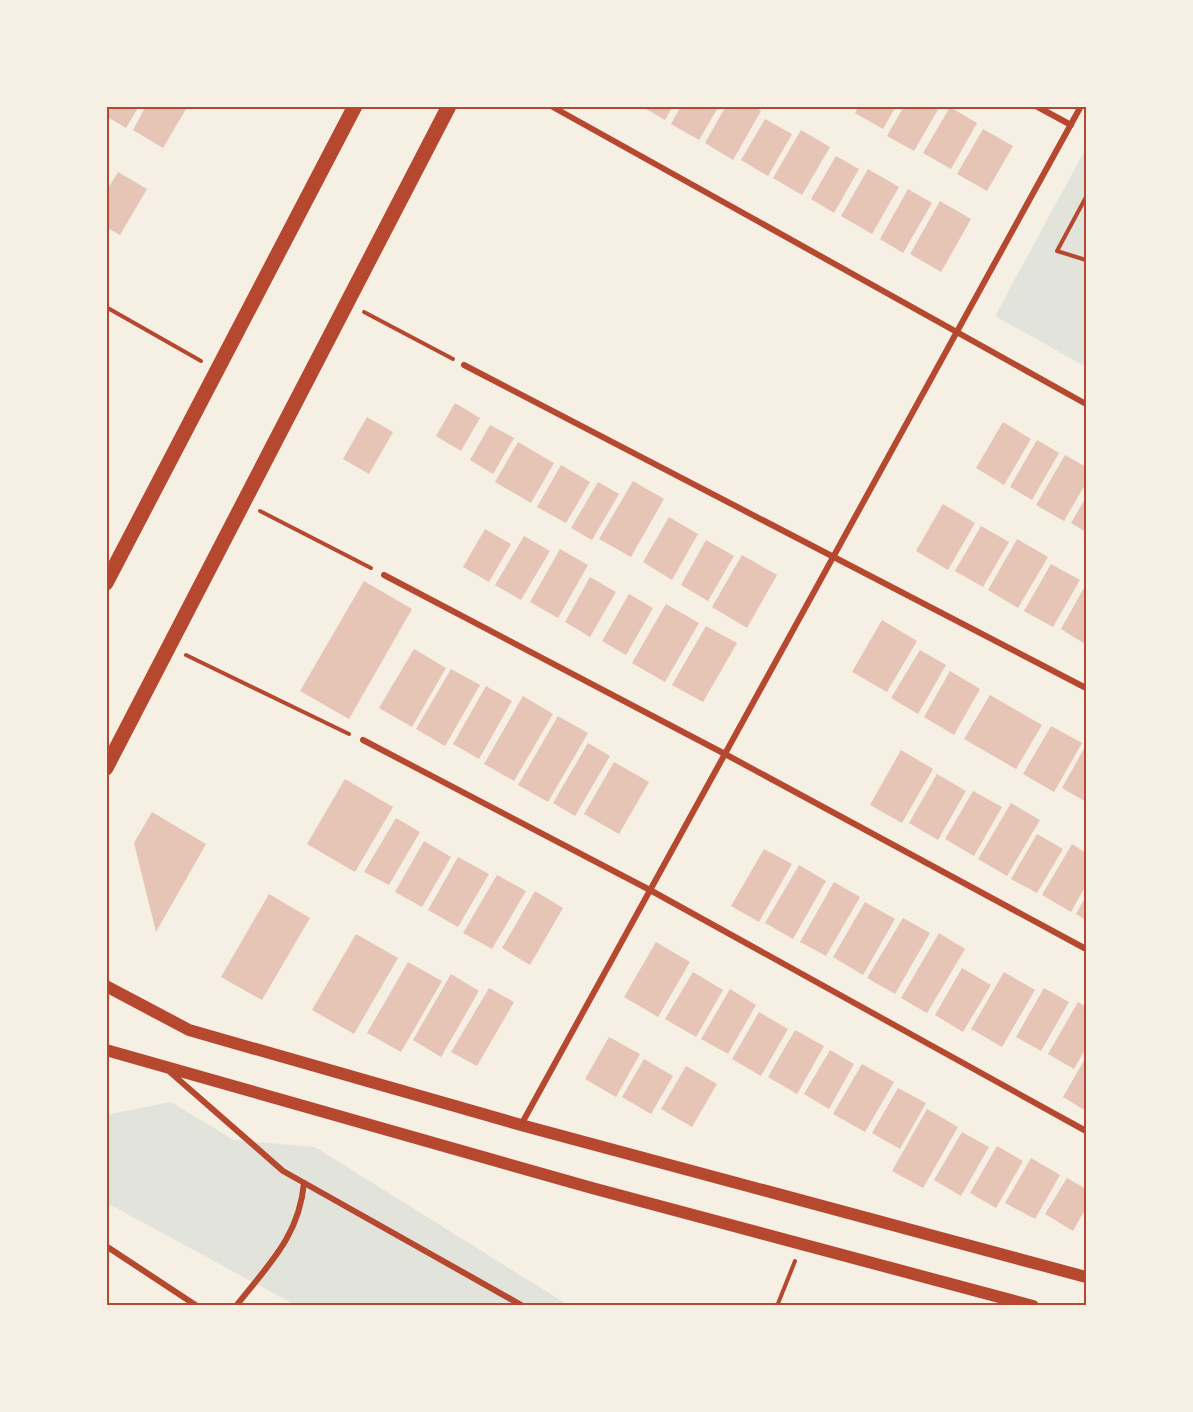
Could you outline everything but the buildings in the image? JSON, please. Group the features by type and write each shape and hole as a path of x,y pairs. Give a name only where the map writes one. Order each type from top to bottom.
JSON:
{"main road":[{"path":"106,583 355,106"},
{"path":"107,766 449,106"},
{"path":"106,986 189,1030 521,1125 1086,1276"},
{"path":"106,1050 592,1188 1033,1305"}],"street":[{"path":"551,106 958,330 1086,404"},
{"path":"1036,106 1071,125"},
{"path":"521,1125 1081,106"},
{"path":"464,365 1086,688"},
{"path":"384,575 725,754 1086,949"},
{"path":"363,740 650,890 1086,1131"},
{"path":"164,1067 283,1171 523,1305"},
{"path":"236,1305 291,1234 302,1207 304,1183"},
{"path":"106,1246 197,1305"}],"path":[{"path":"1086,198 1057,251 1086,260"},
{"path":"347,303 464,365"},
{"path":"106,307 217,371"},
{"path":"244,503 384,575"},
{"path":"169,647 363,740"},
{"path":"777,1305 802,1243"}],"shaded area":[{"path":"1086,148 1086,367 995,316"},
{"path":"171,1102 234,1140 315,1147 568,1305 295,1305 107,1203 106,1115"}]}
